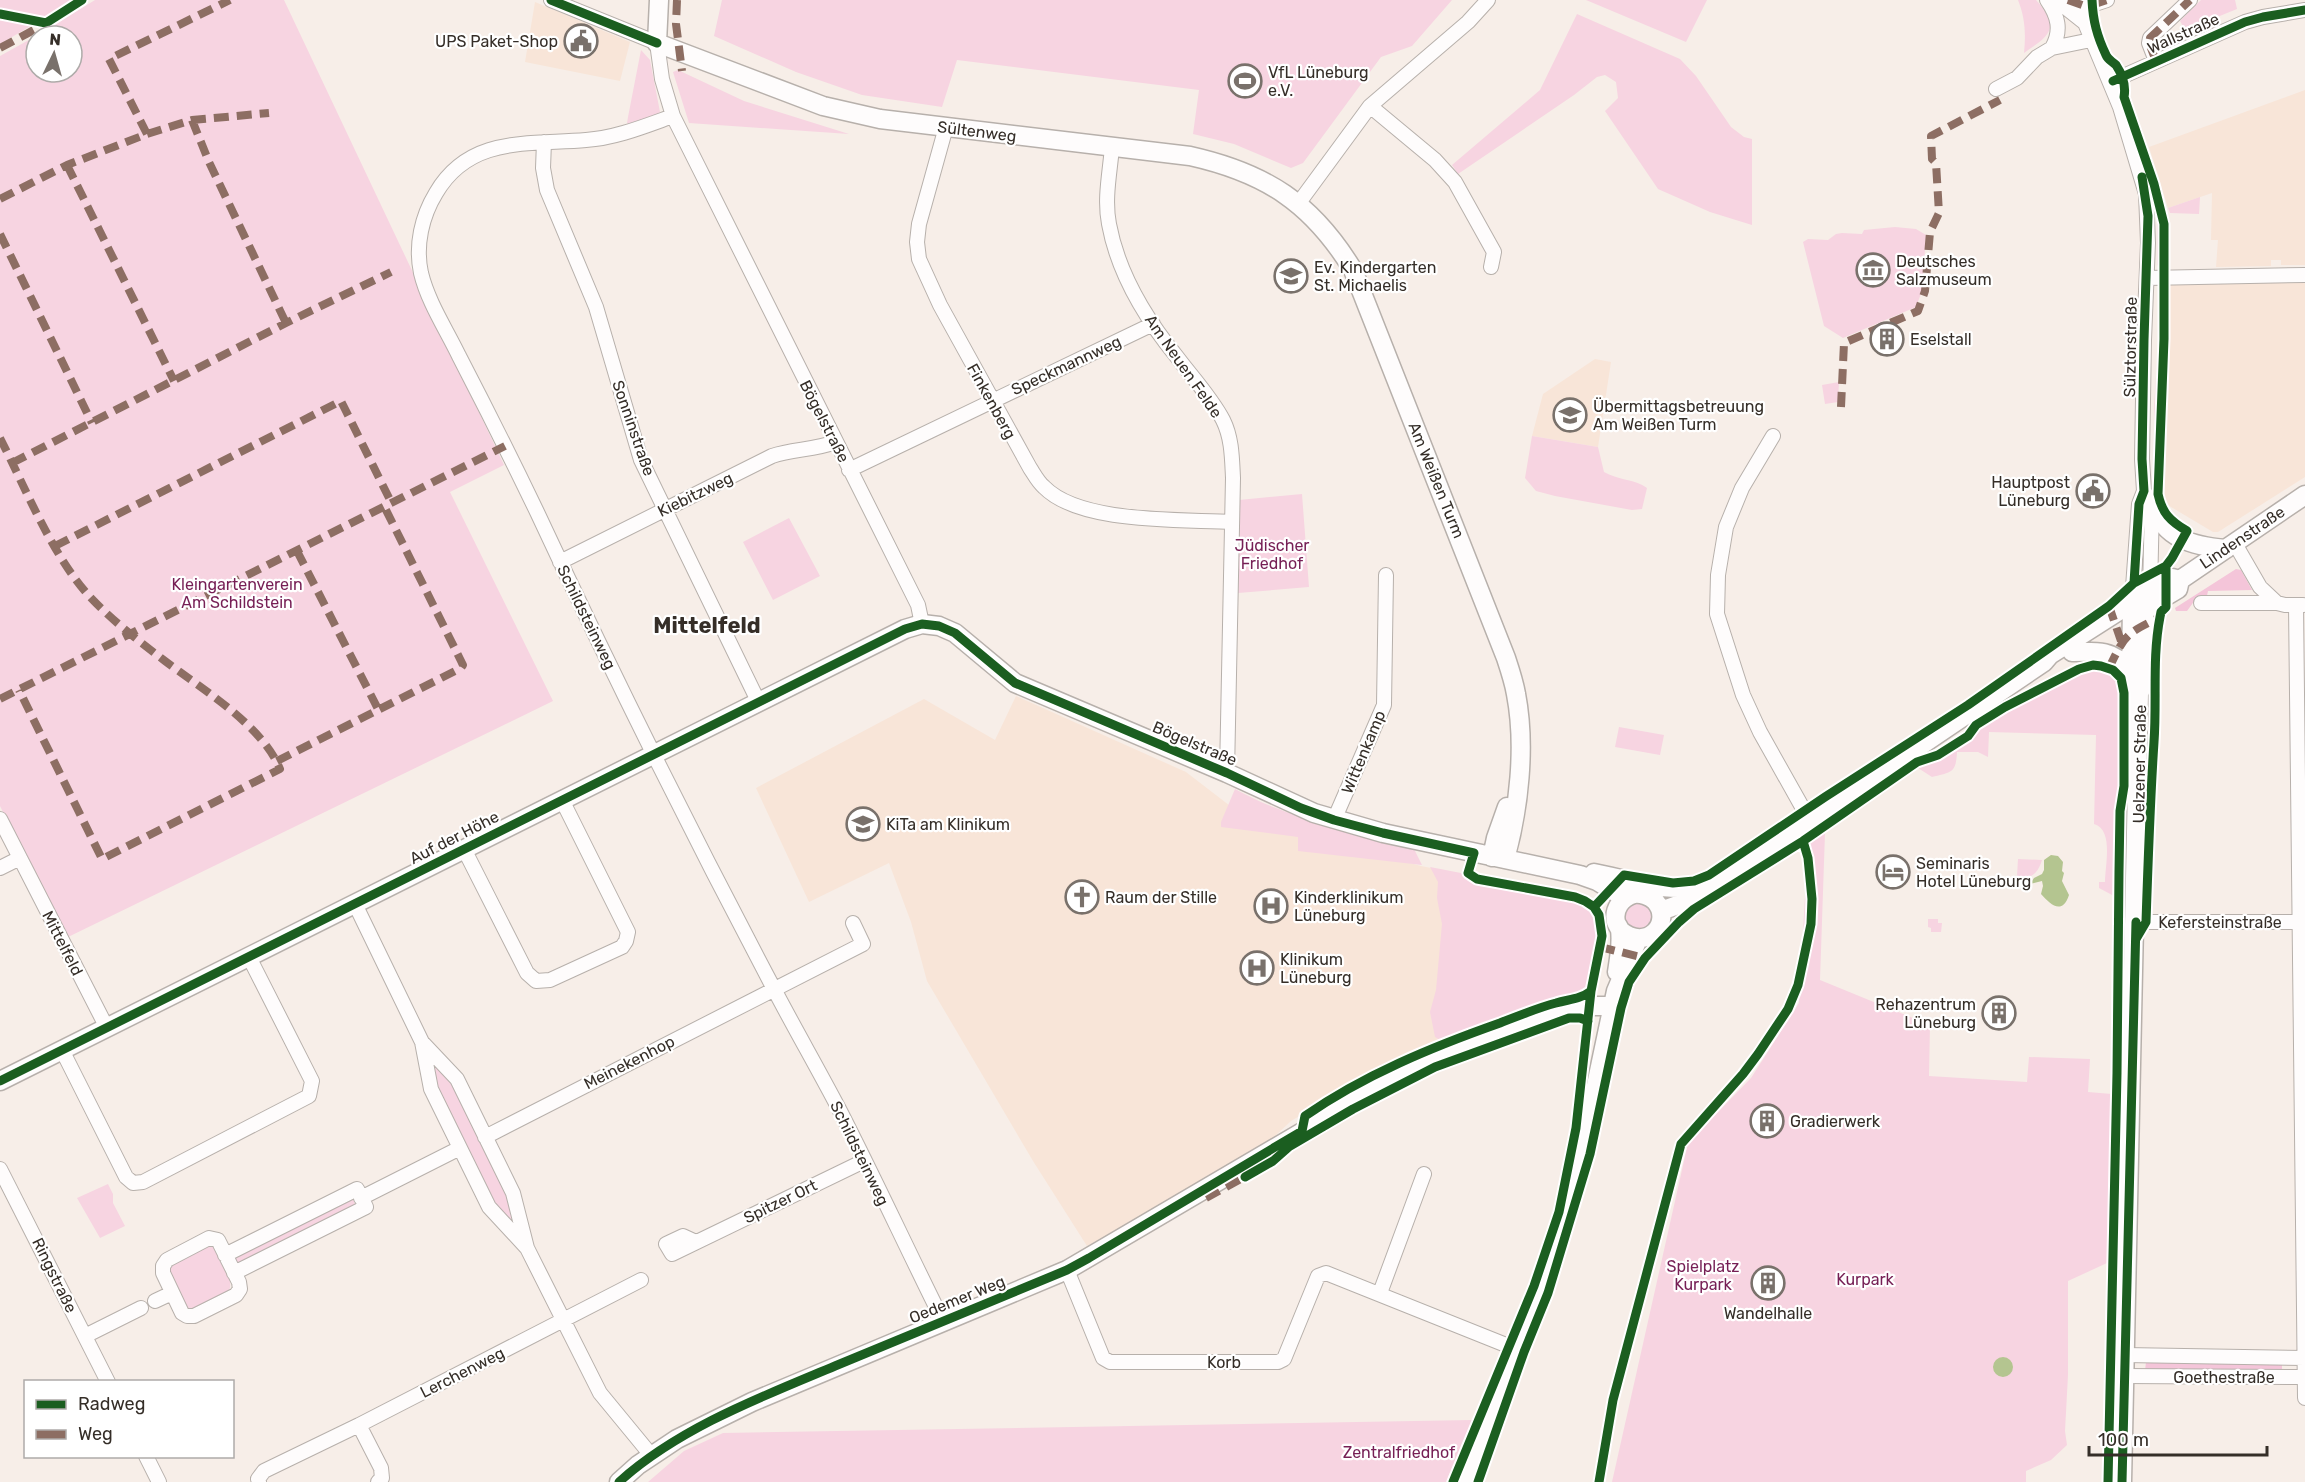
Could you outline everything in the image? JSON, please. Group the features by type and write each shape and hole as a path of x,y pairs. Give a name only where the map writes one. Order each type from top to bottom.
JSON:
{"street":[{"path":"551,0 657,44 659,0"},
{"path":"1298,204 1370,106 1468,22 1488,0"},
{"path":"2047,0 2059,25 2052,48"},
{"path":"2056,0 2085,23"},
{"path":"2083,3 2092,6 2107,0"},
{"path":"2156,62 2149,43 2150,38 2190,0"},
{"name":"Sülztorstraße","path":"2083,3 2085,23 2110,82 2146,194 2148,216 2142,459 2152,549 2140,604"},
{"name":"Wallstraße","path":"2110,82 2255,19 2305,10"},
{"path":"1996,89 2017,78 2037,57 2052,48 2091,40"},
{"name":"Bögelstraße","path":"657,44 662,79 673,116 918,605 922,624 939,626 955,633 1016,683 1227,773 1301,808 1334,820 1666,888 1700,886 1727,876"},
{"name":"Sültenweg","path":"657,44 823,106 880,119 1190,156 1220,162 1258,177 1298,204"},
{"path":"1370,106 1435,160 1455,182 1494,252 1491,267"},
{"path":"544,142 587,140 616,135 673,116"},
{"name":"Finkenberg","path":"946,127 919,224 917,242 919,259 924,274 991,400 1044,488 1062,500 1083,509 1110,515 1232,522"},
{"name":"Schildsteinweg","path":"544,142 522,142 500,146 473,156 451,172 437,190 426,211 419,240 420,264 425,285 506,446 560,562 655,754 773,988 840,1111 943,1321"},
{"name":"Sonninstraße","path":"544,142 543,168 547,190 596,307 634,442 664,509 759,703"},
{"name":"Am Neuen Felde","path":"1112,147 1107,196 1108,222 1124,271 1153,324 1222,419 1229,436 1232,456 1232,522 1227,773"},
{"name":"Am Weißen Turm","path":"1298,204 1324,228 1353,270 1506,658 1516,692 1521,736 1518,778 1496,838 1502,853"},
{"path":"2147,278 2305,275"},
{"name":"Speckmannweg","path":"849,470 1153,324"},
{"path":"1773,436 1742,488 1726,527 1718,575 1717,614 1736,675 1752,714 1810,821"},
{"name":"Kiebitzweg","path":"560,562 772,456 789,450 821,448 835,442"},
{"name":"Lindenstraße","path":"2140,604 2172,578 2180,580 2305,495"},
{"path":"2148,498 2156,516 2166,529 2182,540 2230,546 2260,587 2277,603"},
{"name":"Sülztorstraße","path":"2140,604 2139,504 2148,498"},
{"name":"Wittenkamp","path":"1334,820 1384,705 1386,575"},
{"path":"2200,603 2300,605 2305,1398"},
{"path":"2044,662 2056,661 2072,652 2140,604"},
{"path":"1661,911 1694,899 2044,662 2050,655 2113,616 2140,604"},
{"name":"Uelzener Straße","path":"2139,693 2131,679 2130,671 2140,604"},
{"name":"Uelzener Straße","path":"2122,1482 2141,922 2139,693 2146,680 2140,604"},
{"name":"Auf der Höhe","path":"0,1081 905,629 922,624"},
{"path":"2072,652 2107,653 2120,659 2130,671"},
{"name":"Auf der Höhe","path":"464,849 527,973 536,981 550,980 622,947 626,941 627,932 562,800"},
{"name":"Mittelfeld","path":"0,819 107,1028"},
{"name":"Bögelstraße","path":"1502,853 1499,867 1506,871 1592,892 1621,904"},
{"path":"0,868 20,858"},
{"name":"Bögelstraße","path":"1575,871 1597,881 1621,904"},
{"path":"1635,894 1647,895 1656,902 1661,911 1661,921 1656,931 1648,937 1638,939 1628,937 1620,930 1616,921 1621,904 1635,894"},
{"path":"355,904 422,1042 431,1089 489,1207 527,1248"},
{"name":"Kefersteinstraße","path":"2141,922 2303,922"},
{"path":"773,988 862,944 853,923"},
{"path":"1464,1482 1541,1288 1565,1215 1587,1128 1614,999 1620,930"},
{"path":"1614,999 1638,939"},
{"path":"62,1050 126,1177 133,1182 143,1182 309,1096 312,1081 249,957"},
{"name":"Meinekenhop","path":"485,1137 773,988"},
{"name":"Oedemer Weg","path":"620,1482 651,1455 677,1439 790,1385 1066,1270 1389,1081 1436,1060 1563,1012 1614,999"},
{"path":"422,1042 457,1079 513,1193 527,1248 600,1393 651,1455"},
{"path":"361,1198 460,1148"},
{"name":"Spitzer Ort","path":"696,1242 864,1161"},
{"name":"Ringstraße","path":"0,1169 107,1380"},
{"path":"1380,1293 1424,1174"},
{"path":"225,1255 357,1189 366,1208 234,1273"},
{"path":"209,1238 218,1240 234,1273 240,1289 236,1295 194,1316 187,1316 182,1313 172,1293 163,1273 163,1266 167,1260 209,1238"},
{"name":"Korb","path":"1066,1270 1103,1358 1110,1362 1278,1362 1284,1359 1318,1276 1326,1273 1516,1349"},
{"path":"564,1319 641,1280"},
{"path":"155,1301 172,1293"},
{"path":"85,1336 141,1308"},
{"name":"Lerchenweg","path":"259,1482 258,1479 264,1471 359,1425 564,1319"},
{"name":"Goethestraße","path":"2125,1355 2305,1358"},
{"name":"Goethestraße","path":"2125,1376 2305,1377"},
{"path":"359,1425 381,1468 382,1478 378,1482"},
{"path":"147,1458 159,1482"}],"shaded area":[{"path":"535,2 630,42 620,81 525,62"},
{"path":"2305,90 2305,265 2281,265 2281,260 2271,260 2271,266 2216,267 2218,240 2211,240 2212,193 2168,208 2149,147"},
{"path":"2305,280 2305,477 2218,532 2213,532 2166,504 2164,500 2170,283"},
{"name":"Übermittagsbetreuung Am Weißen Turm","path":"1595,359 1611,362 1598,447 1532,436 1543,394"},
{"path":"2236,569 2241,570 2252,590 2208,591 2206,600 2195,600 2187,611 2176,611 2175,608"},
{"name":"Klinikum Lüneburg","path":"1016,696 1186,772 1238,812 1300,833 1421,866 1466,875 1476,881 1588,906 1594,915 1598,929 1591,961 1588,991 1426,1046 1388,1064 1291,1121 1274,1137 1144,1215 1087,1246 1033,1161 927,981 911,922 889,863 809,902 756,788 924,699 995,740"},
{"path":"2051,855 2058,856 2063,862 2062,881 2069,895 2059,907 2041,894 2042,881 2030,884 2034,878 2042,874 2044,860"},
{"path":"1999,1357 2007,1357 2013,1363 2013,1371 2007,1377 1999,1377 1993,1371 1993,1363"},
{"path":"2146,1362 2282,1364 2282,1372 2145,1371"}],"green space":[{"path":"0,0 75,0 34,24 24,24 24,30 0,44"},
{"name":"Kleingartenverein Am Schildstein","path":"95,0 284,0 504,465 450,492 553,701 66,938 0,806 0,56 24,43 24,84 84,84 84,24 56,24"},
{"name":"VfL Lüneburg e.V.","path":"722,0 1452,0 1412,46 1381,57 1303,163 1291,168 1234,144 1193,134 1199,90 957,60 942,107 862,95 796,72 714,36"},
{"path":"1586,0 1707,0 1686,42"},
{"path":"2018,0 2036,0 2049,18 2050,25 2046,36 2024,53 2024,26"},
{"path":"2201,0 2235,0 2237,9 2185,30 2180,21"},
{"path":"1577,14 1680,59 1696,76 1731,127 1744,137 1752,139 1752,225 1710,212 1658,189 1605,111 1618,98 1616,82 1605,75 1597,77 1458,174 1452,165 1540,90"},
{"path":"641,50 650,60 660,112 656,116 631,125 627,123"},
{"path":"678,70 744,101 849,134 689,123 673,72"},
{"path":"2200,197 2199,214 2170,213 2168,208"},
{"path":"2157,218 2161,223 2161,261 2157,266"},
{"path":"1895,227 1916,229 1926,235 1922,291 1916,307 1843,338 1824,326 1803,242 1808,239 1828,240 1842,233 1862,234 1864,230"},
{"path":"2158,288 2162,296 2156,469 2154,409 2158,343"},
{"path":"1839,382 1838,402 1825,404 1822,385"},
{"path":"1532,436 1598,447 1604,472 1647,488 1642,509 1632,510 1536,491 1525,478"},
{"name":"Jüdischer Friedhof","path":"1302,494 1309,587 1238,593 1239,500"},
{"path":"789,518 820,576 773,600 743,542"},
{"path":"2092,669 2105,672 2114,679 2122,702 2117,893 2114,896 2099,888 2099,882 2105,882 2107,849 2104,833 2094,824 2096,735 1989,732 1988,757 1978,752 1957,752 1952,770 1932,777 1918,768 1971,737 1976,729 1985,723 2076,674"},
{"path":"1619,727 1664,735 1660,755 1615,747"},
{"path":"1235,789 1277,809 1321,823 1411,843 1422,865 1298,851 1298,837 1221,827"},
{"name":"Kurpark","path":"1825,833 1820,980 1930,1025 1929,1076 2027,1082 2029,1057 2090,1059 2088,1092 2112,1094 2107,1263 2068,1281 2068,1375 2065,1431 2067,1445 2051,1460 2026,1471 2026,1482 1612,1482 1688,1143 1751,1078 1799,1003 1808,845"},
{"path":"2018,859 2042,860 2035,873 2025,878 2017,876"},
{"path":"1430,867 1461,873 1477,882 1582,903 1594,917 1597,933 1585,991 1440,1040 1435,1037 1430,1012 1436,990 1442,924 1437,898 1438,882"},
{"path":"1638,903 1647,907 1651,916 1647,925 1638,929 1629,925 1625,916 1629,907"},
{"path":"1928,919 1938,919 1938,923 1942,923 1941,932 1931,932"},
{"path":"428,1053 455,1083 510,1194 521,1237 493,1206 435,1088"},
{"path":"108,1184 113,1194 113,1203 125,1226 100,1238 77,1198"},
{"path":"351,1195 357,1208 236,1269 229,1255"},
{"path":"210,1244 217,1250 229,1275 229,1291 219,1300 192,1310 183,1303 176,1291 168,1266"},
{"name":"Zentralfriedhof","path":"1472,1420 1446,1482 648,1482 684,1451 723,1433"}],"marked path":[{"path":"147,134 109,59 230,0"},
{"path":"677,0 676,24 682,71"},
{"path":"2068,0 2082,5"},
{"path":"2092,5 2107,0"},
{"path":"2156,61 2149,43 2150,38 2190,0"},
{"path":"0,48 24,35"},
{"path":"1841,407 1844,343 1918,311 1925,291 1930,232 1939,213 1936,163 1932,159 1931,136 2000,100"},
{"path":"0,199 67,165 147,134 192,120 269,113"},
{"path":"192,120 209,162 286,323"},
{"path":"67,165 174,381"},
{"path":"0,234 92,423"},
{"path":"12,463 391,272"},
{"path":"55,546 341,401 392,504"},
{"path":"0,438 41,522 65,564 92,599 127,631 230,709 260,738 280,769 102,859 19,690"},
{"path":"0,699 505,446"},
{"path":"277,761 463,665 385,508"},
{"path":"297,551 378,709"},
{"path":"2109,606 2121,641"},
{"path":"2109,668 2123,641 2133,632 2160,617"},
{"path":"1600,947 1645,958 1648,954"},
{"path":"1206,1198 1248,1175"}],"cycle path":[{"path":"0,14 46,23 82,0"},
{"path":"551,0 657,43"},
{"path":"1594,907 1624,875 1673,883 1694,881 1709,875 1968,705 2109,606 2134,583 2166,566 2187,531 2168,516 2158,494 2164,339 2164,224 2154,184 2124,97 2122,76 2116,65 2107,57 2098,35 2092,0"},
{"path":"2113,81 2245,22 2305,10"},
{"path":"2134,583 2139,504 2144,491 2142,459 2148,216 2142,177"},
{"path":"2136,939 2146,922 2155,726 2155,663 2161,612 2166,607 2166,566"},
{"path":"0,1081 905,629 922,624 939,626 955,633 1015,683 1227,773 1301,808 1334,820 1383,833 1474,853 1468,873 1477,879 1575,897 1594,907 1599,915 1602,936 1591,991 1576,1128 1559,1212 1534,1286 1453,1482"},
{"path":"1478,1482 1524,1352 1548,1293 1590,1154 1621,1008 1629,982 1645,958 1694,909 1803,841 1917,762 1938,755 1968,736 1976,725 2005,707 2079,669 2093,665 2113,670 2121,678 2124,693 2124,786 2120,811 2108,1482"},
{"path":"1599,1482 1613,1400 1681,1144 1758,1054 1788,1009 1798,985 1811,924 1812,899 1808,858 1803,841"},
{"path":"2122,1482 2136,922"},
{"path":"619,1482 668,1445 722,1415 1067,1270 1302,1131 1305,1116 1375,1075 1449,1042 1542,1007 1578,998 1591,991"},
{"path":"1245,1177 1273,1161 1290,1146 1353,1109 1435,1067 1569,1018 1588,1021"}],"place":[{"name":"UPS Paket-Shop","path":"581,41"},
{"name":"VfL Lüneburg e.V.","path":"1245,81"},
{"name":"Deutsches Salzmuseum","path":"1873,270"},
{"name":"Ev. Kindergarten St. Michaelis","path":"1291,276"},
{"name":"Eselstall","path":"1887,339"},
{"name":"Übermittagsbetreuung Am Weißen Turm","path":"1570,415"},
{"name":"Hauptpost Lüneburg","path":"2093,491"},
{"name":"KiTa am Klinikum","path":"863,824"},
{"name":"Seminaris Hotel Lüneburg","path":"1893,872"},
{"name":"Raum der Stille","path":"1082,897"},
{"name":"Kinderklinikum Lüneburg","path":"1271,906"},
{"name":"Klinikum Lüneburg","path":"1257,968"},
{"name":"Rehazentrum Lüneburg","path":"1999,1013"},
{"name":"Gradierwerk","path":"1767,1121"},
{"name":"Wandelhalle","path":"1768,1283"}],"district":[{"name":"Mittelfeld","path":"707,625"}],"park label":[{"name":"Spielplatz Kurpark","path":"1703,1275"}]}
